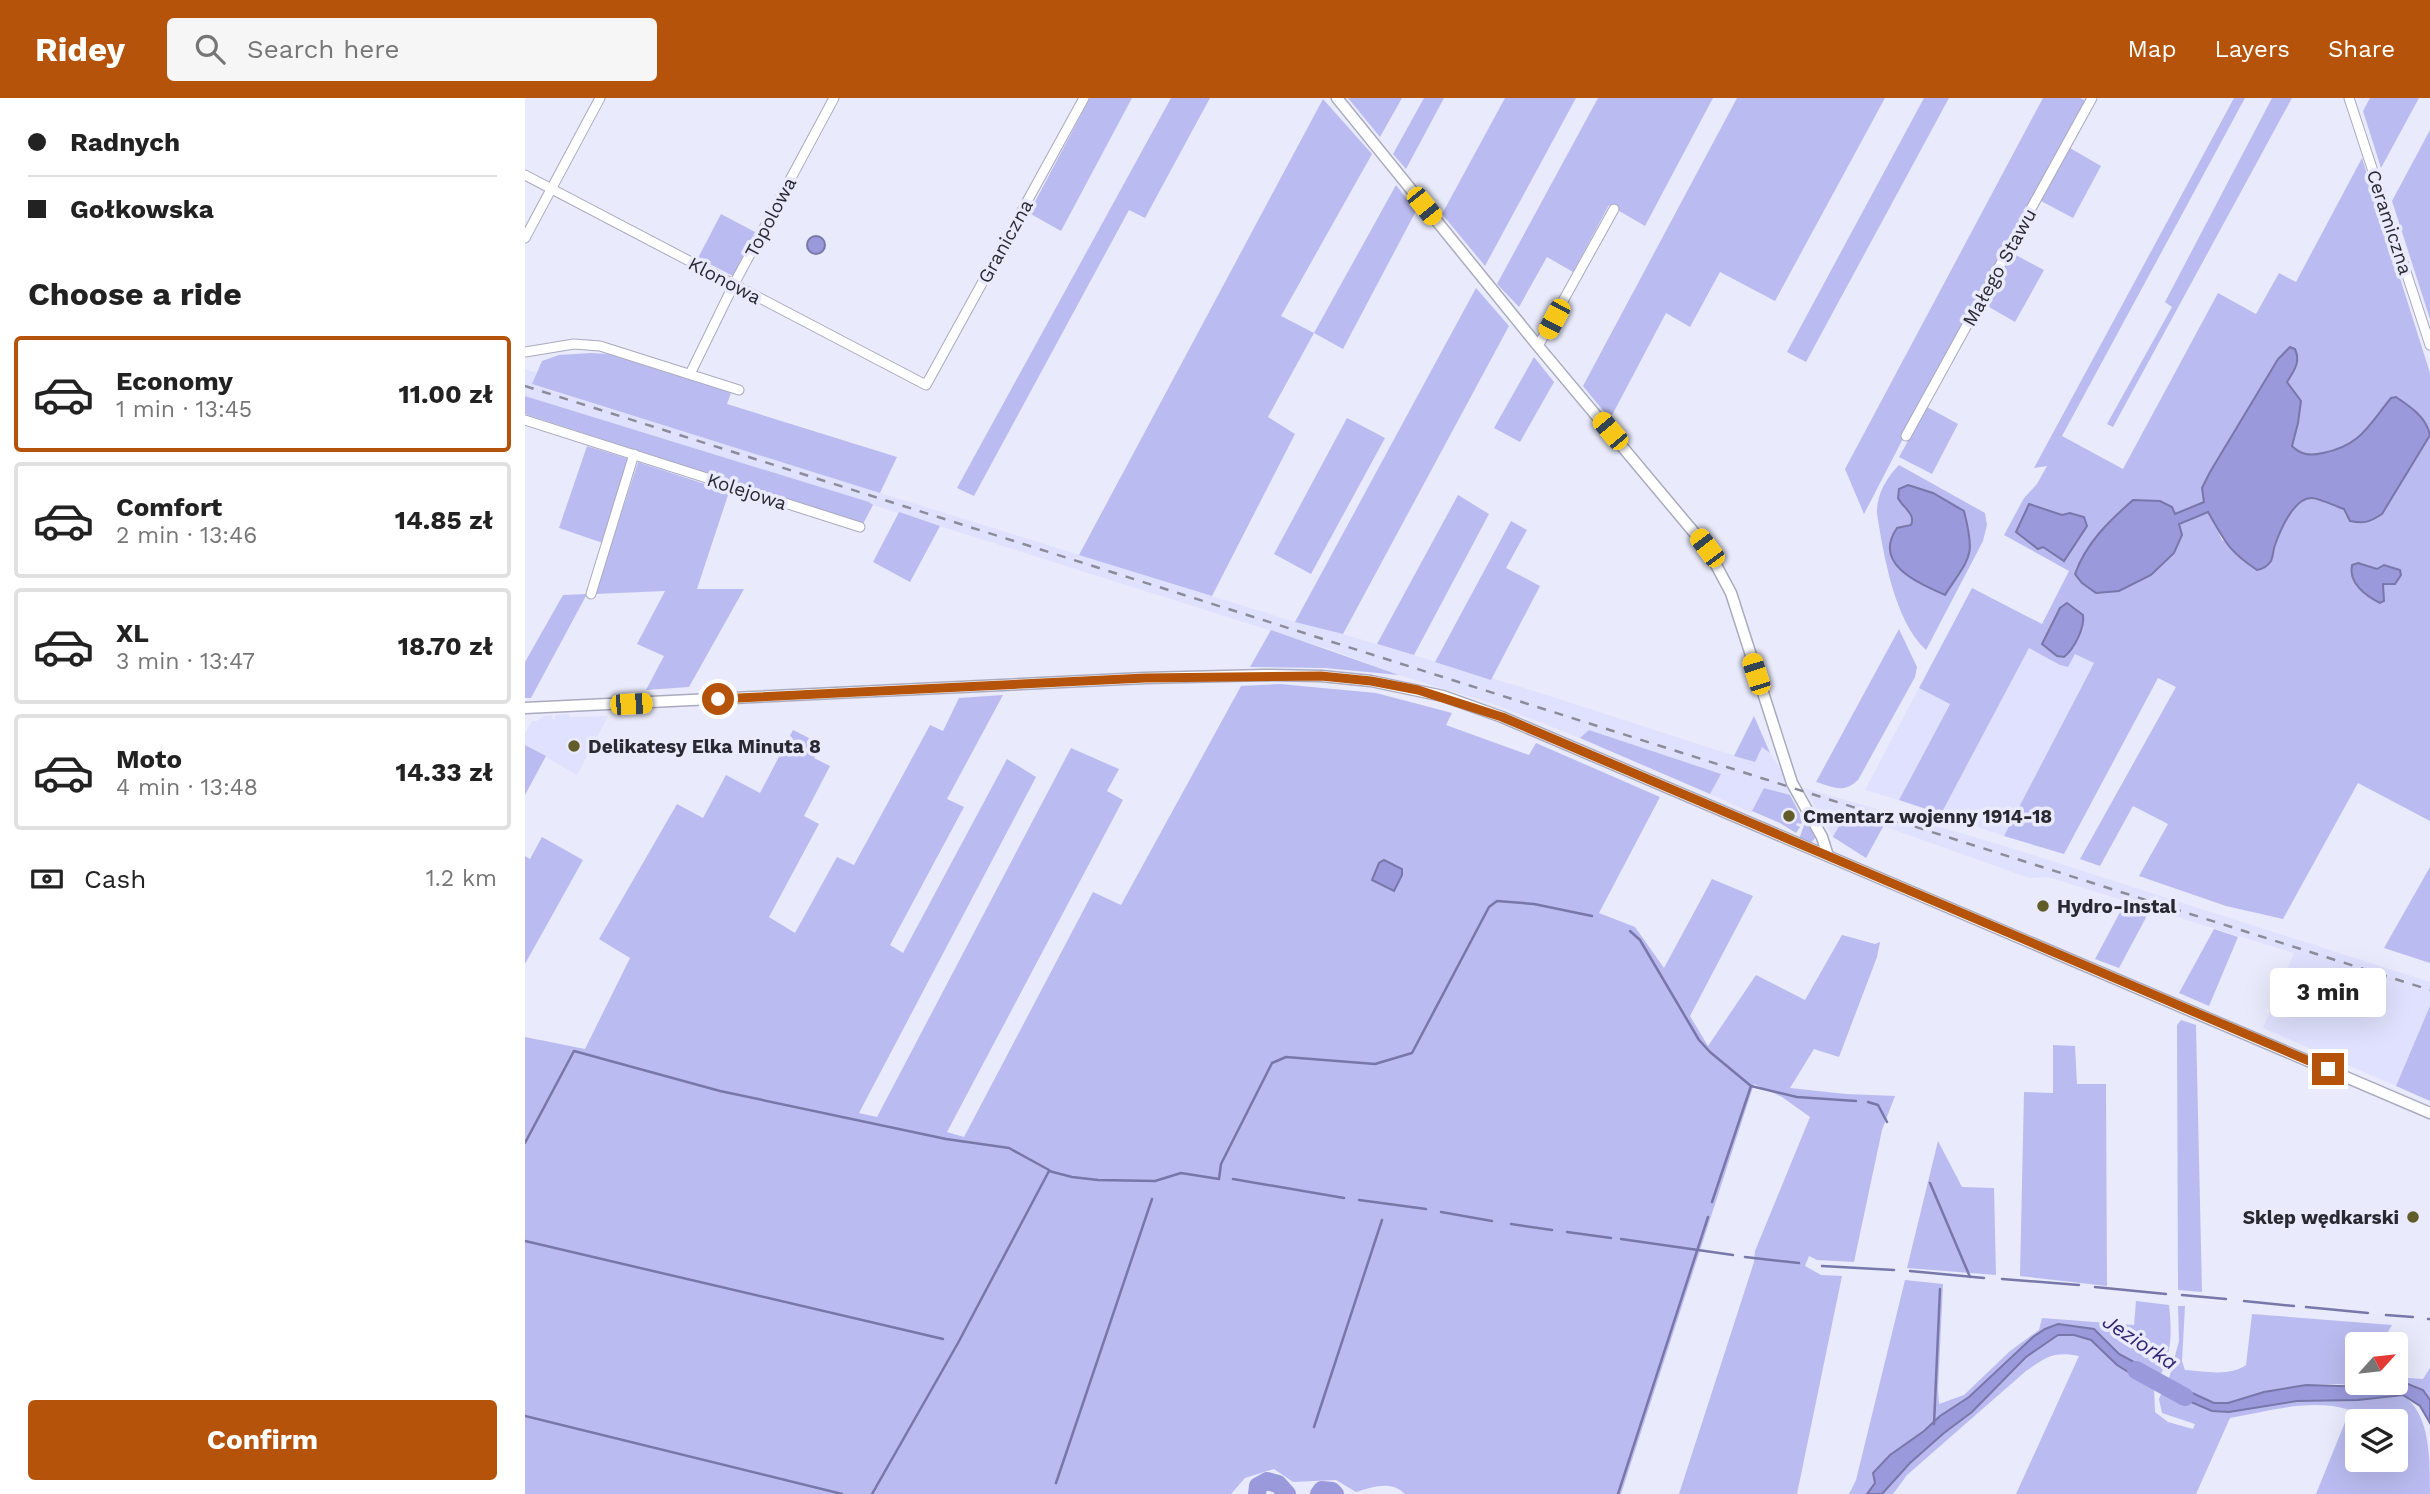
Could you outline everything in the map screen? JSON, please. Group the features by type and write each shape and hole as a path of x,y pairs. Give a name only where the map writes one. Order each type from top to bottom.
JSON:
{"street":[{"path":"525,238 600,98"},
{"name":"Topolowa","path":"690,374 734,284 834,98"},
{"name":"Graniczna","path":"926,385 1084,98"},
{"path":"1337,98 1538,346 1698,536 1716,563 1731,593 1792,783 1822,837 1828,856"},
{"name":"Małego Stawu","path":"1906,436 2092,98"},
{"name":"Ceramiczna","path":"2349,98 2430,345"},
{"name":"Klonowa","path":"525,175 926,385"},
{"path":"1538,346 1614,209"},
{"path":"525,352 574,344 600,346 739,390"},
{"name":"Kolejowa","path":"525,420 860,527"},
{"path":"591,594 635,454"},
{"path":"525,708 1145,678 1265,675 1321,676 1371,681 1443,696 1502,717 2430,1113"}],"shaded area":[{"path":"1090,98 1132,98 1061,231 1029,213"},
{"path":"1171,98 1210,98 1145,218 1129,210 974,496 957,488"},
{"path":"1348,98 1402,98 1380,137"},
{"path":"1424,98 1444,98 1406,169 1393,154"},
{"path":"1505,98 1576,98 1485,266 1442,214"},
{"path":"1598,98 1713,98 1645,226 1609,205 1573,272 1547,257 1519,307 1497,284"},
{"path":"1737,98 1885,98 1775,301 1720,272 1690,327 1666,313 1610,419 1583,386"},
{"path":"1924,98 1949,98 1806,362 1787,352"},
{"path":"2043,98 2080,98 2086,101 1864,514 1845,469"},
{"path":"2234,98 2245,98 2062,436 2123,469 2218,293 2256,314 2279,273 2296,282 2362,158 2430,373 2430,821 2358,783 2283,919 2226,906 2139,876 2168,824 2133,806 2100,866 2080,859 2176,687 2158,678 2064,854 2004,836 2094,663 2075,654 2068,667 2029,648 1941,814 1899,800 1950,704 1919,688 1972,588 2042,624 2069,571 2004,535 2024,498 2037,484 2047,466 2034,468","holes":["2290,347 2297,366 2287,382 2298,423 2292,446 2305,454 2320,455 2335,451 2365,433 2404,402 2427,425 2346,516 2344,509 2312,498 2298,505 2280,533 2272,560 2222,540 2209,512 2179,524 2175,515 2205,502 2220,455 2278,359"]},
{"path":"2272,98 2292,98 2113,427 2107,424 2172,307 2165,302"},
{"path":"2370,98 2419,98 2381,168 2363,111"},
{"path":"1323,99 1372,154 1281,316 1314,333 1268,417 1295,434 1212,596 1079,555"},
{"path":"2430,130 2430,319 2392,201"},
{"path":"2070,148 2101,166 2073,218 2041,201"},
{"path":"1396,185 1416,211 1343,349 1314,333"},
{"path":"721,214 755,232 733,276 698,258"},
{"path":"816,236 822,239 825,245 822,251 816,254 810,251 807,245 810,239"},
{"path":"2012,253 2044,270 2015,322 1984,304"},
{"path":"1476,288 1509,326 1343,634 1295,622"},
{"path":"2290,347 2295,349 2297,362 2287,382 2301,401 2292,446 2299,451 2318,454 2336,450 2355,440 2391,398 2396,397 2407,405 2425,423 2430,435 2382,514 2367,522 2350,521 2344,509 2316,499 2305,499 2284,524 2271,561 2257,570 2233,551 2208,512 2179,524 2182,535 2174,553 2151,575 2119,591 2096,593 2082,583 2075,574 2085,552 2107,524 2133,500 2160,501 2172,507 2175,514 2204,502 2202,488 2210,472 2278,359"},
{"path":"608,354 731,393 727,404 897,457 880,493 532,384 542,361 559,355"},
{"path":"1534,357 1554,382 1520,442 1494,428"},
{"path":"525,369 537,373 533,385 1295,622 1534,691 1754,762 1762,747 1770,753 1787,780 1790,795 1764,788 1752,813 1710,794 1720,774 1590,730 1580,738 1493,704 1399,675 1332,650 525,396"},
{"path":"525,396 873,505 863,524 525,414"},
{"path":"1927,407 1958,424 1932,474 1899,457"},
{"path":"1347,418 1385,438 1311,574 1274,554"},
{"path":"587,446 629,459 603,543 559,528"},
{"path":"638,462 729,492 697,589 744,589 689,687 646,690 664,656 637,644 665,591 595,594"},
{"path":"1899,465 1985,513 1987,525 1983,541 1926,650 1915,637 1898,605 1880,531 1878,501","holes":["1902,506 1968,559 1897,528 1911,525 1913,516"]},
{"path":"1908,485 1933,493 1964,511 1970,548 1965,564 1945,595 1911,578 1894,562 1890,552 1891,541 1897,528 1911,525 1912,518 1898,498 1899,489"},
{"path":"1458,495 1489,514 1414,655 1377,644"},
{"path":"2029,504 2062,515 2070,513 2084,517 2087,526 2064,561 2043,547 2038,549 2016,532"},
{"path":"899,512 940,526 910,582 873,562"},
{"path":"1511,521 1527,530 1506,568 1540,586 1491,680 1435,662"},
{"path":"2358,563 2377,569 2384,565 2400,570 2401,575 2395,584 2383,584 2384,601 2380,603 2375,600 2355,583 2351,572 2352,565"},
{"path":"587,594 531,698 525,698 525,662 563,595"},
{"path":"2067,603 2083,615 2083,620 2078,638 2064,657 2057,656 2042,644 2060,608"},
{"path":"1899,629 1917,667 1915,677 1858,780 1843,788 1816,782"},
{"path":"1271,630 1399,675 1325,668 1250,667"},
{"path":"2029,648 2068,667 2075,654 2094,662 2004,836 1941,814"},
{"path":"1280,684 1376,693 1452,713 1446,725 1529,755 1536,743 1660,797 1599,913 1635,927 1664,968 1712,879 1753,896 1690,1016 1708,1046 1756,975 1805,1000 1842,935 1875,944 1880,942 1877,957 1839,1057 1814,1049 1790,1088 1895,1096 1882,1130 1854,1262 1817,1260 1809,1256 1805,1266 1821,1275 1842,1276 1797,1494 1679,1494 1754,1262 1755,1251 1810,1117 1782,1097 1754,1084 1621,1494 1405,1494 1388,1486 1356,1492 1336,1480 1293,1482 1274,1469 1245,1478 1231,1494 525,1494 525,1037 585,1049 630,958 599,939 677,804 703,818 726,775 760,793 793,730 821,744 814,758 830,766 804,816 819,824 769,917 795,933 837,857 854,865 930,725 943,731 959,698 1003,695 947,799 964,807 890,945 903,953 1007,759 1036,777 859,1113 877,1117 1071,748 1119,769 1107,791 1123,800 947,1132 964,1137 1093,892 1121,905 1241,686"},
{"path":"1919,688 1950,703 1899,800 1865,790"},
{"path":"569,714 570,717 608,716 577,775 525,745 525,734 532,721 544,716 552,715 552,719 555,719 555,715"},
{"path":"1754,716 1770,753 1762,747 1755,762 1734,756"},
{"path":"1589,730 1721,774 1710,794 1580,738"},
{"path":"525,745 546,756 525,795"},
{"path":"1764,788 1790,795 1803,820 1801,824 1797,823 1800,827 1796,833 1752,811"},
{"path":"1804,788 1998,844 2430,982 2430,1006 2396,1086 2263,1028 2294,953 2048,877 2029,878 1847,813 1833,837"},
{"path":"1846,813 1884,825 1866,858 1833,837"},
{"path":"1806,820 1815,838 1811,843 1799,839"},
{"path":"542,837 583,860 525,964 525,856 530,859"},
{"path":"1384,860 1402,869 1394,891 1372,880 1379,863"},
{"path":"2430,867 2430,963 2384,948"},
{"path":"2126,901 2150,910 2119,968 2095,959"},
{"path":"2214,929 2238,937 2209,1006 2179,993"},
{"path":"2430,1006 2430,1101 2396,1086"},
{"path":"2181,1020 2196,1025 2202,1292 2178,1290 2177,1025"},
{"path":"2053,1045 2075,1046 2077,1084 2106,1084 2107,1286 2020,1276 2024,1092 2053,1093"},
{"path":"1938,1141 1962,1187 1994,1188 1996,1275 1907,1268"},
{"path":"1905,1280 1943,1284 1939,1404 1964,1395 2010,1351 2039,1330 2042,1318 2134,1325 2136,1301 2169,1305 2171,1333 2167,1359 2160,1376 2119,1354 2094,1329 2033,1337 1969,1397 1890,1455 1873,1473 1875,1483 1867,1494 1849,1494 1856,1480"},
{"path":"2178,1306 2185,1306 2182,1361 2185,1370 2225,1372 2246,1365 2252,1314 2392,1325 2388,1332 2345,1332 2345,1385 2306,1385 2264,1392 2228,1403 2214,1403 2168,1382 2179,1341"},
{"path":"2058,1324 2094,1329 2119,1354 2160,1376 2154,1388 2117,1365 2091,1340 2074,1335 2058,1335 2026,1357 1972,1412 1910,1463 1882,1494 1867,1494 1875,1483 1873,1473 1890,1455 1969,1397 2033,1337"},
{"path":"2058,1335 2081,1336 2096,1345 2125,1371 2154,1388 2155,1412 2168,1422 2193,1429 2195,1424 2162,1413 2159,1399 2163,1390 2212,1411 2229,1412 2297,1401 2358,1400 2403,1395 2419,1414 2427,1438 2430,1494 2316,1494 2345,1422 2345,1472 2408,1472 2408,1409 2345,1409 2305,1405 2230,1418 2196,1494 2016,1494 2079,1356 2063,1354 2045,1359 2026,1371 1907,1475 1893,1494 1882,1494 1910,1463 1972,1412 2026,1357"},
{"path":"2430,1368 2430,1400 2423,1390 2408,1384 2408,1378 2423,1379"},
{"path":"2168,1382 2214,1403 2228,1403 2264,1392 2306,1385 2345,1386 2345,1395 2403,1395 2358,1400 2297,1401 2229,1412 2212,1411 2163,1390"},
{"path":"2408,1384 2423,1390 2430,1400 2430,1423 2420,1406 2403,1395 2408,1395"}],"waterway":[{"path":"872,1494 958,1343 1049,1171 1098,1180 1155,1181 1181,1173 1219,1179 1221,1164 1272,1063 1286,1057 1375,1064 1412,1053 1489,907 1497,901 1534,904 1592,916"},
{"path":"1630,931 1640,940 1699,1040 1751,1086 1712,1202"},
{"path":"525,1143 574,1051 720,1091 946,1139 1009,1148 1049,1170"},
{"path":"1751,1086 1797,1097 1856,1101"},
{"path":"1868,1102 1878,1105 1887,1122"},
{"path":"1233,1179 1344,1198"},
{"path":"1930,1183 1970,1277"},
{"path":"1056,1483 1152,1199"},
{"path":"1359,1200 1426,1209"},
{"path":"1441,1212 1492,1221"},
{"path":"1618,1494 1708,1217"},
{"path":"1314,1427 1382,1220"},
{"path":"1511,1224 1552,1230"},
{"path":"1567,1232 1611,1238"},
{"path":"1621,1239 1733,1255"},
{"path":"525,1241 943,1339"},
{"path":"1745,1257 1799,1263"},
{"path":"1822,1266 1894,1270"},
{"path":"1910,1271 1984,1278"},
{"path":"2002,1279 2079,1285"},
{"path":"2095,1287 2166,1294"},
{"path":"1934,1424 1940,1289"},
{"path":"2182,1295 2226,1299"},
{"path":"2244,1301 2294,1306"},
{"path":"2306,1307 2368,1313"},
{"path":"2386,1315 2413,1317"},
{"name":"Jeziorka","path":"2136,1370 2185,1397"},
{"path":"525,1416 842,1494"},
{"name":"Jeziorka","path":"1257,1494 1258,1486 1267,1481 1278,1484 1287,1494"},
{"name":"Jeziorka","path":"1319,1494 1322,1490 1335,1494"}],"railway":[{"path":"525,386 2430,990"}],"place":[{"name":"Delikatesy Elka Minuta 8","path":"574,746"},
{"name":"Cmentarz wojenny 1914-18","path":"1789,816"},
{"name":"Hydro-Instal","path":"2043,906"},
{"name":"Sklep wędkarski","path":"2413,1217"}],"route":[{"path":"718,699 1145,678 1265,675 1321,676 1418,690 1502,717 2328,1069"}]}
